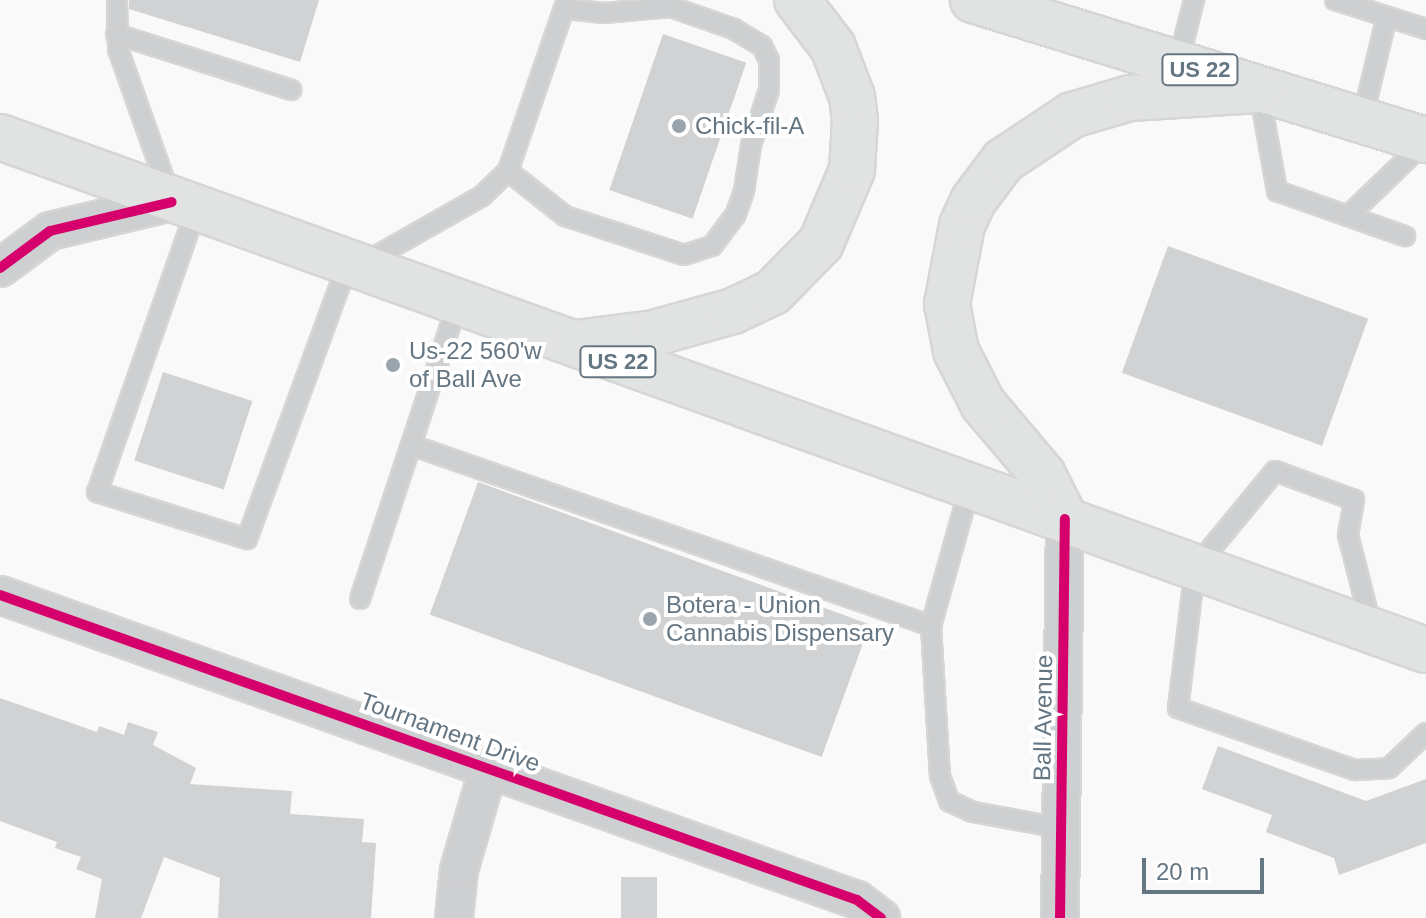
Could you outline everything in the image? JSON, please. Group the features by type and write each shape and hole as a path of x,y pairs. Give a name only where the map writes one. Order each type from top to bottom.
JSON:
{"highway":[{"path":"565,344 654,333 733,311 773,292 821,243 852,170 855,121 852,97 833,47 797,0"},
{"name":"US 22","path":"983,1 1426,141"},
{"path":"1065,519 1043,475 983,404 956,351 947,304 962,225 973,201 1003,161 1072,115 1130,98 1259,90"},
{"name":"US 22","path":"0,137 350,267 1426,650"}],"street":[{"path":"0,268 32,239 59,227 184,206"},
{"name":"Ball Avenue","path":"1060,918 1065,519"},
{"name":"Tournament Drive","path":"0,595 857,900 881,918"},
{"path":"454,918 459,870 489,767"}],"lane":[{"path":"117,0 116,34 184,206 97,492 247,539 350,267 482,196 508,171 566,4 604,13 671,7 734,29 762,46 769,60 769,90 751,145 744,191 735,216 712,246 684,255 565,216 508,171"},
{"path":"1178,63 1194,0"},
{"path":"1335,0 1386,20 1426,29"},
{"path":"1362,120 1386,20"},
{"path":"116,34 291,90"},
{"path":"1259,90 1277,191 1405,236"},
{"path":"1348,216 1426,141"},
{"path":"360,599 457,305"},
{"path":"411,445 931,626"},
{"path":"1373,631 1348,535 1354,500 1275,471 1195,568 1178,708 1355,770 1389,768 1426,733"},
{"path":"970,486 931,626 940,776 949,801 973,812 1061,828"}],"building":[{"path":"129,0 319,0 300,62 129,9"},
{"name":"Chick-fil-A","path":"663,34 746,63 692,219 609,190"},
{"path":"1168,246 1368,319 1322,446 1122,373"},
{"path":"163,372 252,401 224,489 134,460"},
{"name":"Botera - Union Cannabis Dispensary","path":"478,482 870,625 822,757 430,614"},
{"path":"0,698 97,732 99,726 124,735 128,722 158,732 153,745 196,768 190,784 292,791 290,814 364,819 362,842 376,843 371,918 218,918 220,878 164,857 141,918 95,918 102,879 76,869 81,857 55,848 57,842 0,821"},
{"path":"1218,746 1366,801 1426,779 1426,843 1339,875 1334,858 1266,832 1272,815 1202,789"},
{"path":"621,877 657,877 657,918 621,918"}],"cycle path":[{"path":"0,268 50,231 172,202"},
{"path":"1060,918 1065,519"},
{"path":"0,595 857,900 881,918"}],"place":[{"name":"Chick-fil-A","path":"679,126"},
{"name":"Us-22 560'w of Ball Ave","path":"393,365"},
{"name":"Botera - Union Cannabis Dispensary","path":"650,619"}]}
